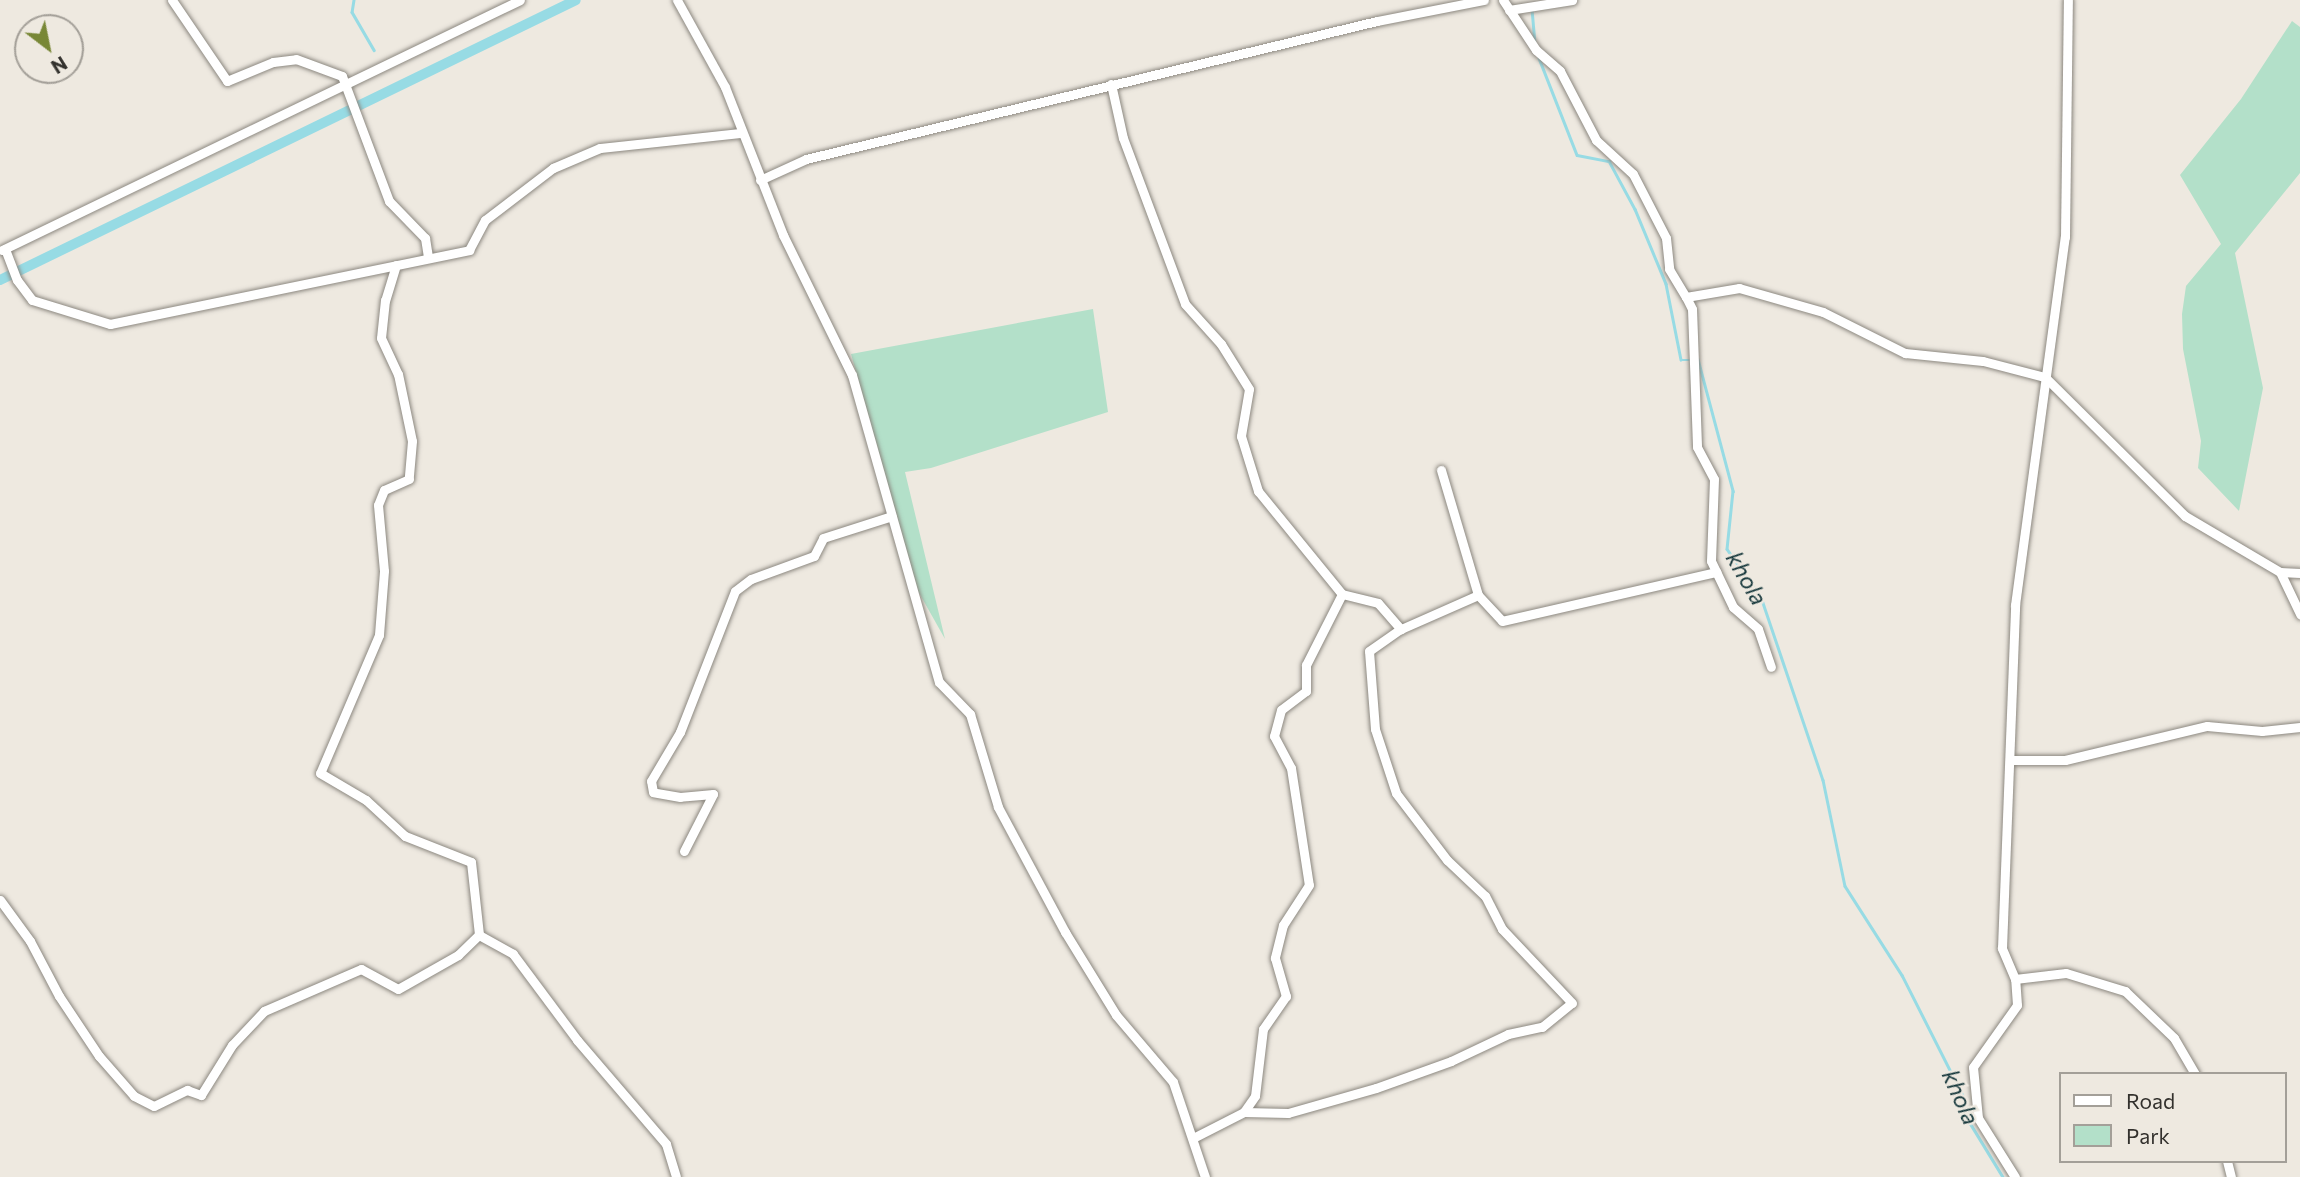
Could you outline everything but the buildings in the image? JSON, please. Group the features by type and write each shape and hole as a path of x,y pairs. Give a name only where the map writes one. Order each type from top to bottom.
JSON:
{"street":[{"path":"172,0 227,81 273,62 296,59 342,76 343,86 389,201 425,237 428,257"},
{"path":"520,0 4,253 18,280 32,300 110,324 469,250 485,220 553,168 600,148 740,133"},
{"path":"677,0 725,87 740,133 760,180 852,375 939,682 970,714 998,807 1116,1015 1173,1082 1195,1137 1205,1177"},
{"path":"760,180 806,159 893,141 1111,83 1165,76 1304,38 1484,0"},
{"path":"1503,0 1536,50 1560,71 1596,140 1633,174 1666,238 1669,269 1692,309 1691,360 1697,447 1714,480 1711,561 1733,607 1758,629 1771,667"},
{"path":"1509,10 1572,0"},
{"path":"2015,1177 1978,1118 1973,1067 2017,1005 2015,979 2002,948 2015,605 2065,237 2068,0"},
{"path":"1111,83 1123,138 1185,304 1221,344 1250,389 1241,436 1258,491 1342,594 1378,603 1401,629"},
{"path":"396,265 385,300 381,338 398,374 412,441 409,479 384,490 378,505 384,571 379,635 320,773 366,800 405,836 471,862 480,935"},
{"path":"1686,296 1739,288 1823,312 1905,353 1983,361 2045,377 2185,516 2280,572 2300,573"},
{"path":"1441,470 1478,596 1502,621 1716,572"},
{"path":"684,851 713,794 680,797 653,792 651,781 680,732 735,591 751,579 814,555 823,538 892,516"},
{"path":"2280,572 2300,614"},
{"path":"1244,1112 1255,1096 1263,1029 1286,996 1275,958 1283,925 1310,885 1291,768 1274,736 1281,710 1306,691 1311,653 1342,594"},
{"path":"1195,1137 1244,1112 1288,1113 1376,1088 1451,1062 1508,1034 1542,1027 1572,1003 1502,929 1485,896 1447,860 1396,793 1374,729 1369,651 1401,629 1478,596"},
{"path":"2010,760 2065,760 2207,726 2262,731 2300,727"},
{"path":"0,900 30,940 59,996 99,1055 134,1096 154,1106 187,1090 201,1095 232,1045 264,1011 361,969 398,989 458,955 480,935"},
{"path":"480,935 513,954 576,1040 666,1144 676,1177"},
{"path":"2015,979 2066,974 2125,991 2174,1038 2194,1072"}],"green space":[{"path":"2292,21 2300,27 2300,173 2235,253 2263,388 2239,511 2198,468 2201,441 2183,349 2182,314 2186,286 2221,244 2180,175 2241,99"},
{"path":"1093,309 1108,412 931,468 905,472 945,639 918,591 851,354"}],"waterway":[{"path":"354,0 352,12 374,50"},
{"path":"0,280 576,0"},
{"name":"khola","path":"1532,9 1535,41"},
{"name":"khola","path":"1539,58 1577,155 1609,161 1635,209 1666,284 1681,360 1691,360"},
{"name":"khola","path":"1698,359 1733,491 1727,549 1761,597 1823,780 1845,886 1902,975 1964,1098 1970,1123 2003,1177"}]}
